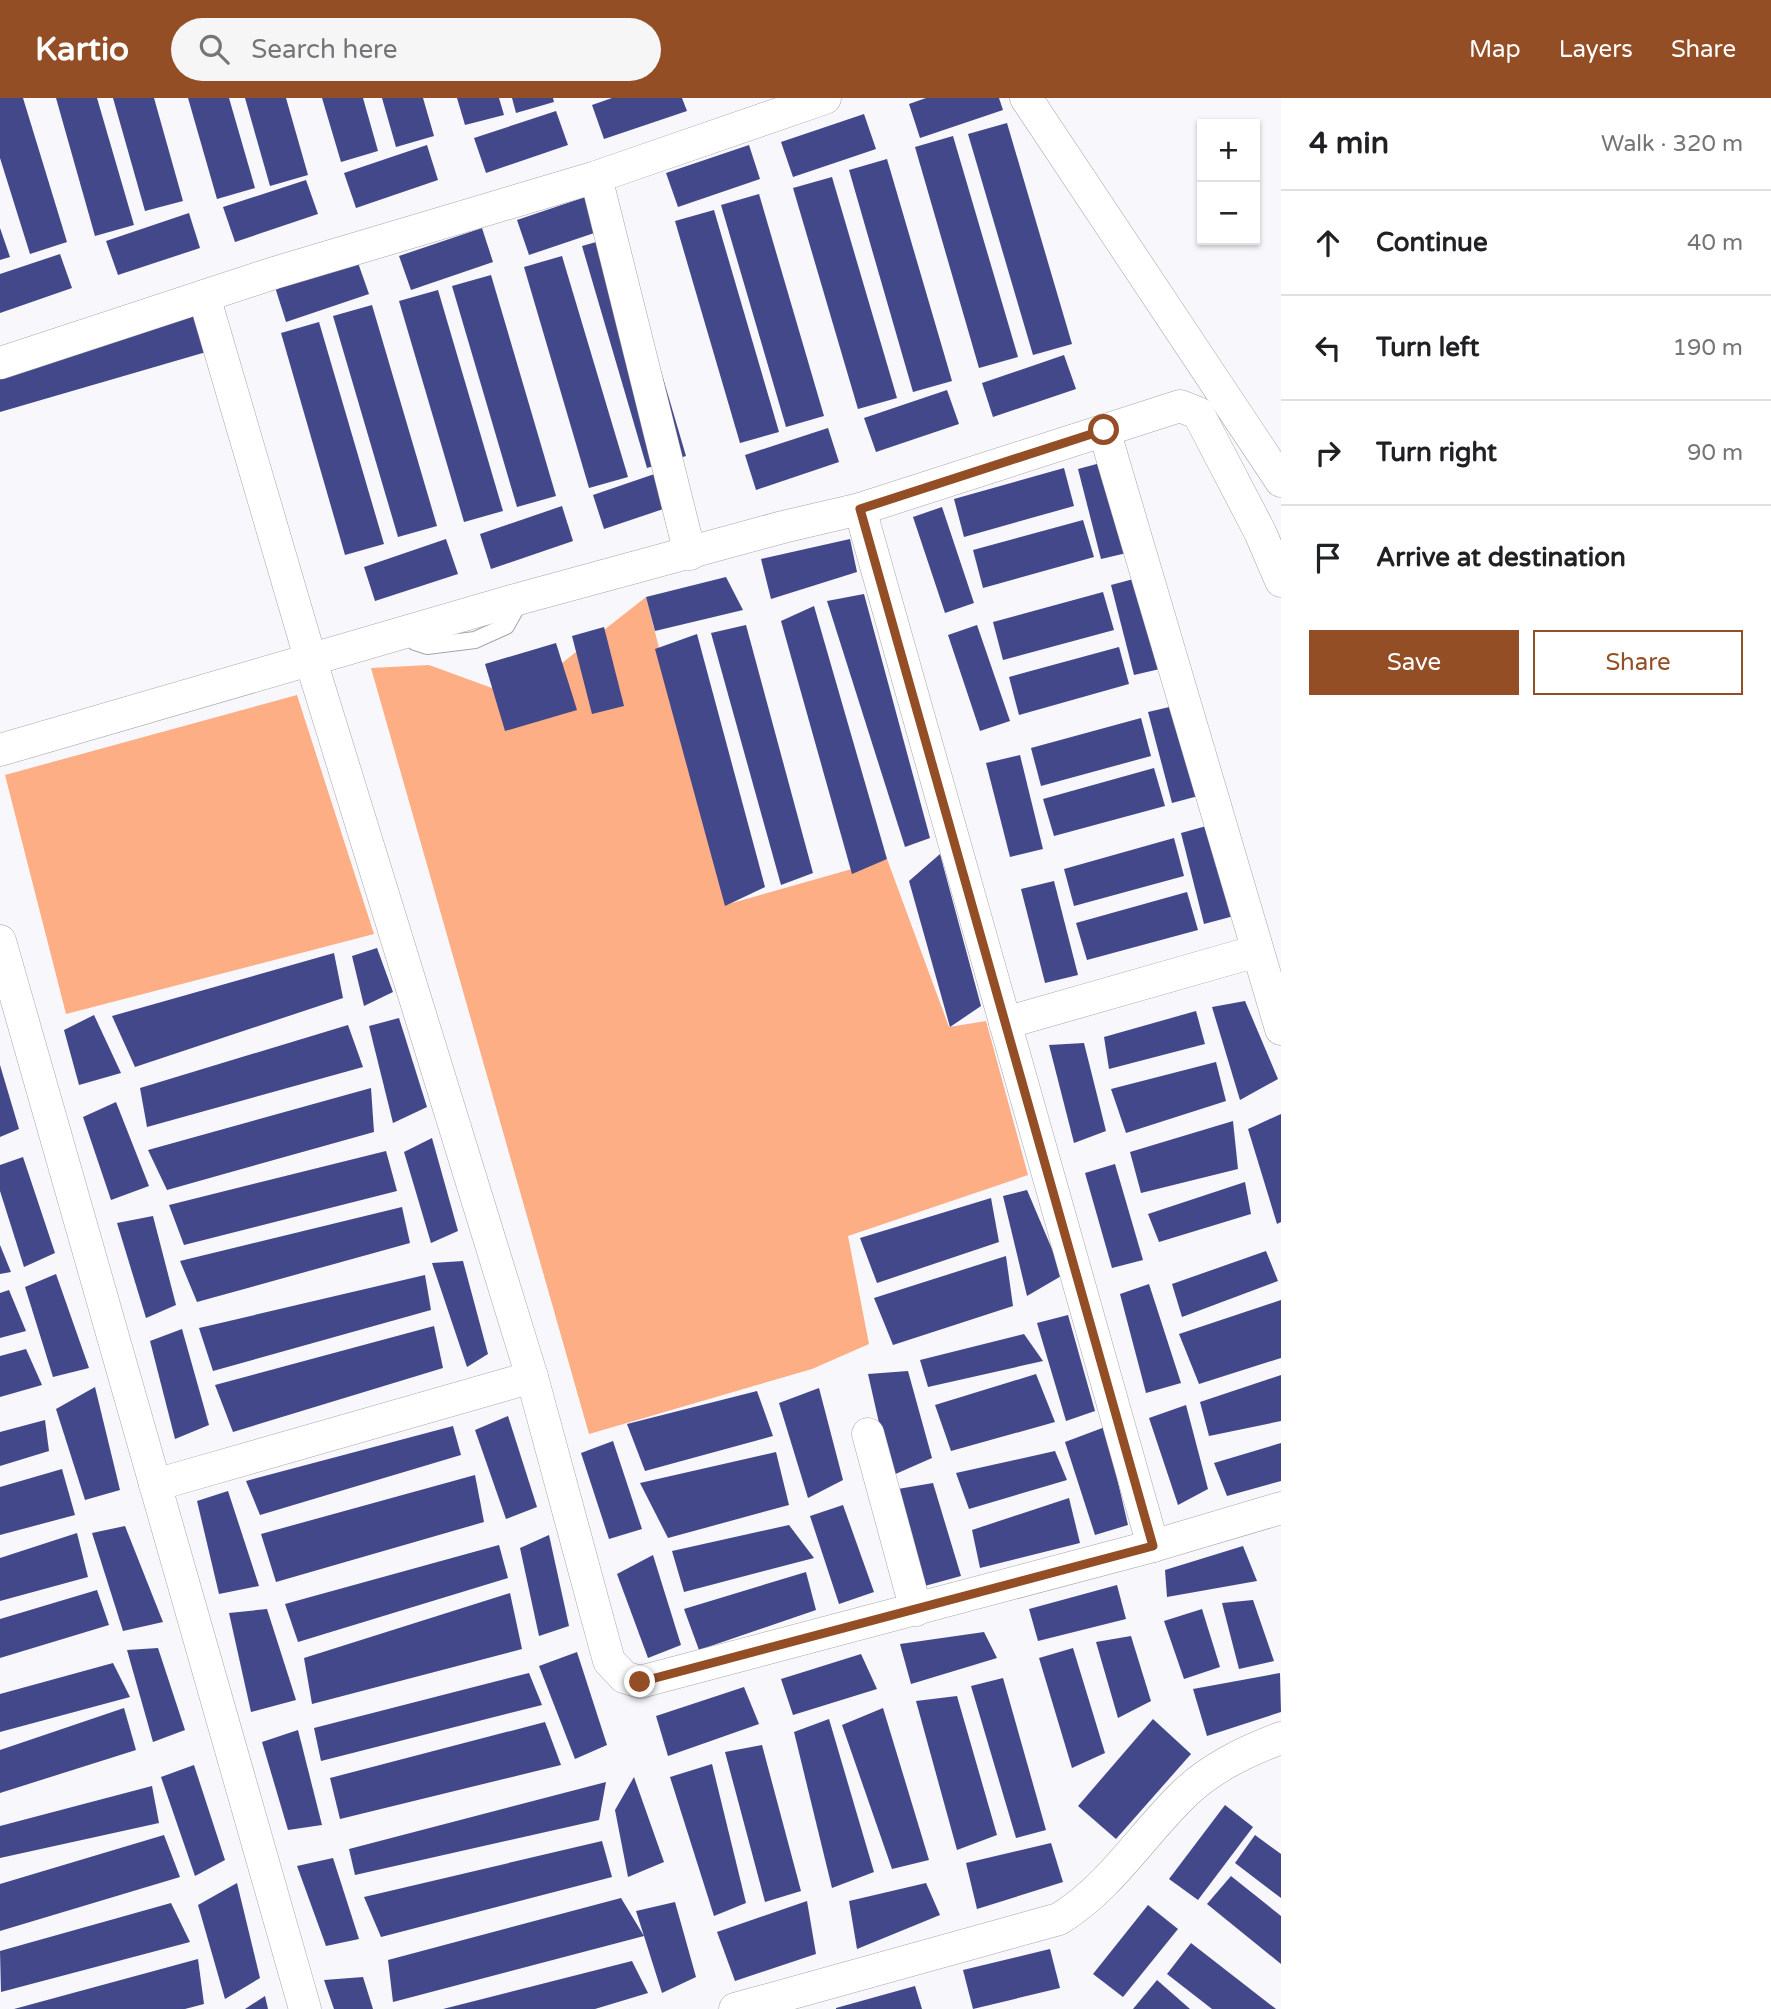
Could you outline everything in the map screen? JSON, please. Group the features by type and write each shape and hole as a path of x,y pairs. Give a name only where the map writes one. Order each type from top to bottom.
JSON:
{"street":[{"path":"0,363 204,296 596,177 825,98"},
{"path":"1026,98 1281,481"},
{"path":"596,177 690,554"},
{"path":"204,296 311,661 532,1377 609,1661 624,1677 640,1682 1153,1546 1281,1508"},
{"path":"0,751 522,598 783,527 860,509 1180,406 1198,413 1260,532 1281,581"},
{"path":"1104,430 1281,1029"},
{"path":"860,509 1153,1546"},
{"path":"0,941 305,2009"},
{"path":"1005,1023 1257,951"},
{"path":"155,1485 532,1377"},
{"path":"868,1434 916,1610"},
{"path":"735,2009 1059,1919 1100,1889 1181,1797 1211,1771 1281,1738"}],"shaded area":[{"path":"646,597 725,905 887,859 949,1027 986,1021 1028,1175 848,1236 869,1344 812,1369 589,1434 371,668 429,665 492,688 562,663"},
{"path":"297,695 374,934 66,1014 5,775"}],"building":[{"path":"0,98 23,98 67,242 30,254 0,158"},
{"path":"56,98 97,98 134,225 95,236"},
{"path":"113,98 154,98 183,201 145,211"},
{"path":"188,98 229,98 255,188 217,199"},
{"path":"245,98 286,98 308,175 270,186"},
{"path":"322,98 363,98 378,151 341,162"},
{"path":"382,98 423,98 434,136 396,147"},
{"path":"457,98 499,98 504,115 465,125"},
{"path":"512,98 553,98 554,102 516,113"},
{"path":"612,98 682,98 687,111 604,139 592,105"},
{"path":"926,98 999,98 1003,110 920,138 909,104"},
{"path":"556,111 568,145 486,173 474,138"},
{"path":"864,114 876,149 793,177 781,142"},
{"path":"1007,123 1072,344 1033,355 968,134"},
{"path":"953,136 1018,357 979,368 915,147"},
{"path":"427,145 438,180 356,208 344,173"},
{"path":"749,145 760,179 678,207 666,173"},
{"path":"887,159 952,381 913,392 849,170"},
{"path":"832,177 897,398 858,409 793,188"},
{"path":"306,180 318,214 235,242 223,207"},
{"path":"600,192 612,227 529,255 517,220"},
{"path":"759,194 824,416 786,427 721,205"},
{"path":"714,210 779,432 740,443 675,221"},
{"path":"189,213 200,248 118,275 106,241"},
{"path":"0,228 10,257 0,260"},
{"path":"482,228 493,262 411,290 399,256"},
{"path":"621,235 686,456 647,468 582,246"},
{"path":"60,254 72,288 0,313 0,274"},
{"path":"562,256 628,477 589,488 524,267"},
{"path":"357,260 369,294 286,322 275,287"},
{"path":"491,275 556,496 517,507 452,286"},
{"path":"438,290 503,511 464,522 399,301"},
{"path":"372,305 437,526 398,537 333,316"},
{"path":"201,311 213,350 0,412 0,370"},
{"path":"319,322 384,544 345,555 281,333"},
{"path":"1064,355 1076,389 993,417 982,383"},
{"path":"947,390 959,424 876,452 864,418"},
{"path":"828,428 839,462 756,490 745,455"},
{"path":"1108,461 1131,552 1101,559 1078,469"},
{"path":"675,467 687,501 604,529 593,495"},
{"path":"1064,468 1074,506 964,537 954,499"},
{"path":"562,506 573,541 491,569 480,534"},
{"path":"942,507 974,603 945,613 913,517"},
{"path":"1083,520 1094,557 983,588 973,550"},
{"path":"446,539 458,574 375,601 364,567"},
{"path":"850,539 857,572 771,599 761,559"},
{"path":"726,577 743,610 655,631 646,597"},
{"path":"1141,577 1164,668 1134,675 1111,585"},
{"path":"1103,592 1114,630 1003,660 993,622"},
{"path":"864,594 930,838 905,847 827,601"},
{"path":"814,606 887,859 852,874 781,621"},
{"path":"746,625 813,873 781,885 711,633"},
{"path":"977,625 1010,721 980,731 948,635"},
{"path":"604,627 624,706 592,714 572,636"},
{"path":"697,634 765,887 725,906 655,649"},
{"path":"556,643 577,710 505,731 485,664"},
{"path":"1119,647 1129,684 1019,715 1009,677"},
{"path":"1178,705 1202,795 1172,803 1148,712"},
{"path":"1141,718 1151,756 1041,786 1031,748"},
{"path":"1020,755 1043,849 1010,857 986,763"},
{"path":"1154,768 1165,806 1054,836 1043,799"},
{"path":"1210,825 1234,916 1204,924 1181,833"},
{"path":"1174,838 1184,876 1074,906 1064,869"},
{"path":"940,854 981,1006 950,1027 909,881"},
{"path":"1054,881 1078,975 1045,983 1021,889"},
{"path":"1187,892 1198,930 1087,960 1076,923"},
{"path":"377,948 393,992 364,1006 352,956"},
{"path":"334,953 343,998 135,1067 112,1016"},
{"path":"1245,1001 1278,1079 1240,1100 1212,1007"},
{"path":"1196,1011 1205,1044 1109,1069 1104,1037"},
{"path":"94,1015 121,1073 79,1085 64,1030"},
{"path":"399,1018 427,1107 393,1123 369,1026"},
{"path":"348,1025 363,1067 147,1127 140,1088"},
{"path":"1084,1043 1106,1131 1074,1143 1049,1045"},
{"path":"1216,1062 1226,1101 1126,1133 1111,1089"},
{"path":"0,1065 19,1129 0,1137"},
{"path":"371,1088 374,1132 167,1190 148,1150"},
{"path":"116,1102 149,1186 111,1200 83,1117"},
{"path":"1281,1114 1281,1222 1277,1224 1248,1129"},
{"path":"1233,1121 1238,1169 1141,1193 1130,1152"},
{"path":"432,1138 458,1231 431,1243 404,1152"},
{"path":"386,1151 397,1191 184,1245 169,1205"},
{"path":"23,1157 55,1253 24,1267 0,1191 0,1165"},
{"path":"1115,1164 1143,1260 1112,1268 1085,1173"},
{"path":"1245,1182 1251,1214 1159,1242 1148,1214"},
{"path":"1027,1190 1063,1275 1027,1296 1003,1196"},
{"path":"991,1198 999,1242 877,1283 860,1238"},
{"path":"402,1207 410,1243 197,1302 180,1261"},
{"path":"153,1216 176,1305 146,1318 117,1223"},
{"path":"0,1245 11,1272 0,1274"},
{"path":"1266,1251 1278,1281 1182,1317 1172,1284"},
{"path":"1006,1256 1013,1306 893,1345 874,1298"},
{"path":"463,1261 488,1354 467,1367 432,1263"},
{"path":"56,1274 89,1368 53,1377 25,1287"},
{"path":"425,1275 431,1310 213,1371 199,1328"},
{"path":"1149,1284 1181,1383 1146,1393 1120,1294"},
{"path":"9,1290 26,1331 0,1338 0,1293"},
{"path":"1281,1300 1281,1358 1199,1384 1179,1334"},
{"path":"1068,1315 1095,1411 1066,1421 1037,1323"},
{"path":"434,1326 443,1368 233,1432 215,1385"},
{"path":"182,1329 209,1425 175,1439 150,1341"},
{"path":"1024,1334 1043,1361 928,1387 920,1360"},
{"path":"26,1349 42,1385 0,1397 0,1356"},
{"path":"908,1371 932,1458 891,1476 868,1374"},
{"path":"1036,1374 1055,1422 951,1451 935,1405"},
{"path":"1281,1375 1281,1421 1209,1436 1200,1402"},
{"path":"95,1387 120,1490 85,1500 56,1409"},
{"path":"819,1388 843,1480 808,1498 779,1403"},
{"path":"757,1391 773,1436 645,1471 627,1424"},
{"path":"1186,1405 1208,1489 1178,1505 1149,1418"},
{"path":"508,1416 537,1507 506,1519 475,1430"},
{"path":"45,1420 49,1451 0,1466 0,1432"},
{"path":"453,1426 461,1455 260,1515 246,1481"},
{"path":"1105,1427 1128,1525 1095,1535 1065,1442"},
{"path":"613,1441 642,1529 609,1539 581,1453"},
{"path":"1281,1443 1281,1481 1227,1496 1214,1463"},
{"path":"1055,1451 1067,1480 969,1509 956,1473"},
{"path":"776,1452 789,1505 668,1538 640,1483"},
{"path":"62,1469 75,1515 0,1535 0,1487"},
{"path":"475,1475 484,1522 276,1582 261,1534"},
{"path":"933,1483 961,1576 921,1587 892,1490"},
{"path":"228,1491 259,1586 219,1594 197,1501"},
{"path":"1069,1498 1080,1543 980,1568 972,1530"},
{"path":"843,1505 874,1592 839,1604 810,1516"},
{"path":"789,1525 814,1558 684,1592 672,1551"},
{"path":"125,1526 163,1622 123,1631 92,1533"},
{"path":"77,1533 88,1577 0,1601 0,1558"},
{"path":"549,1535 569,1626 539,1636 520,1548"},
{"path":"499,1545 508,1578 298,1642 285,1604"},
{"path":"1243,1546 1257,1581 1167,1597 1165,1570"},
{"path":"653,1555 681,1645 648,1658 617,1574"},
{"path":"806,1572 816,1610 699,1650 684,1609"},
{"path":"1117,1585 1126,1619 1038,1641 1029,1609"},
{"path":"97,1590 109,1625 0,1658 0,1619"},
{"path":"510,1593 522,1649 312,1704 304,1658"},
{"path":"1253,1600 1274,1661 1239,1669 1222,1603"},
{"path":"267,1609 296,1700 251,1712 229,1613"},
{"path":"1202,1609 1220,1667 1184,1679 1164,1621"},
{"path":"984,1632 997,1658 911,1684 900,1644"},
{"path":"1131,1636 1151,1701 1118,1718 1096,1642"},
{"path":"158,1648 185,1730 153,1742 127,1650"},
{"path":"1073,1648 1105,1753 1072,1768 1039,1658"},
{"path":"577,1652 607,1745 575,1759 539,1666"},
{"path":"861,1654 877,1689 793,1715 781,1679"},
{"path":"113,1663 130,1697 0,1732 0,1694"},
{"path":"529,1673 542,1705 321,1761 314,1728"},
{"path":"1280,1673 1281,1712 1207,1736 1193,1689"},
{"path":"1003,1678 1046,1830 1016,1838 971,1686"},
{"path":"744,1687 759,1724 668,1756 656,1716"},
{"path":"957,1696 997,1835 957,1850 916,1701"},
{"path":"124,1708 136,1750 0,1793 0,1750"},
{"path":"883,1708 929,1860 892,1869 842,1725"},
{"path":"829,1719 874,1872 832,1888 794,1732"},
{"path":"1153,1719 1191,1754 1116,1839 1078,1806"},
{"path":"545,1722 561,1765 340,1819 330,1778"},
{"path":"298,1730 322,1825 288,1830 262,1742"},
{"path":"762,1745 801,1891 765,1902 725,1752"},
{"path":"712,1764 746,1903 714,1916 670,1777"},
{"path":"194,1765 225,1860 195,1876 161,1777"},
{"path":"634,1777 664,1862 628,1877 615,1810"},
{"path":"606,1782 599,1820 355,1875 349,1849"},
{"path":"152,1786 159,1823 0,1858 0,1826"},
{"path":"1225,1805 1253,1827 1198,1900 1169,1879"},
{"path":"164,1835 180,1877 0,1931 0,1884"},
{"path":"1255,1835 1281,1854 1281,1898 1235,1863"},
{"path":"602,1841 612,1877 381,1937 364,1897"},
{"path":"1051,1843 1063,1882 977,1909 966,1863"},
{"path":"333,1858 359,1939 326,1946 297,1866"},
{"path":"1231,1876 1281,1916 1281,1964 1207,1904"},
{"path":"237,1883 260,1978 225,1999 198,1905"},
{"path":"926,1883 940,1915 857,1949 849,1901"},
{"path":"621,1898 644,1936 393,2002 388,1960"},
{"path":"807,1901 816,1954 735,1981 717,1932"},
{"path":"675,1902 696,1977 662,1993 636,1911"},
{"path":"171,1903 190,1942 1,1992 0,1951"},
{"path":"1148,1905 1178,1929 1123,1997 1093,1974"},
{"path":"1191,1943 1276,2009 1212,2009 1167,1974"},
{"path":"1050,1949 1060,1988 973,2009 963,1970"},
{"path":"198,1959 204,2004 185,2009 14,2009"},
{"path":"632,1961 648,1993 595,2009 443,2009"},
{"path":"363,1977 373,2009 334,2009 324,1980"},
{"path":"1157,1980 1190,2009 1133,2009"},
{"path":"915,1986 922,2009 836,2009 836,2008"},
{"path":"265,1996 268,2009 245,2009"}],"route":[{"path":"640,1682 1153,1546 860,509 1104,430"}]}
